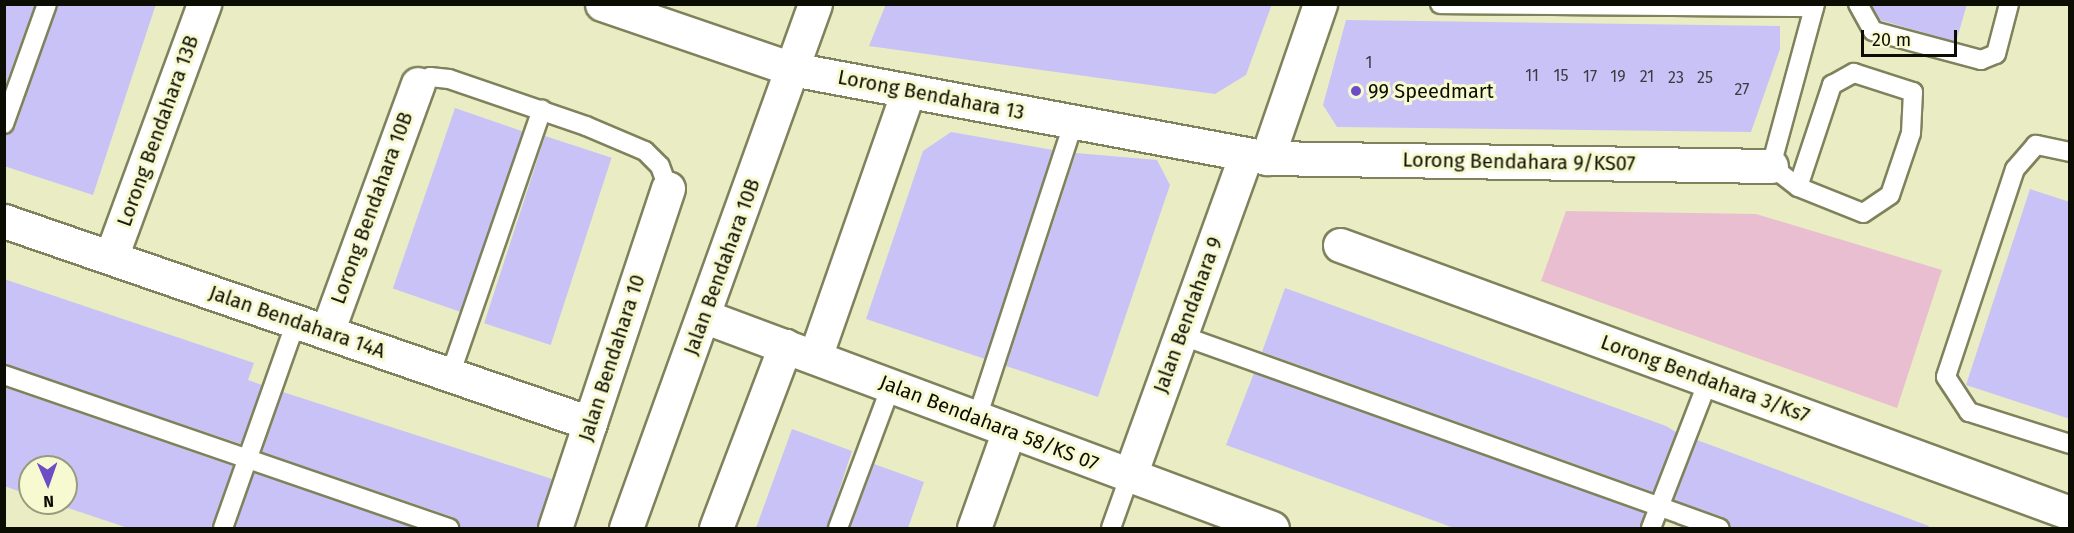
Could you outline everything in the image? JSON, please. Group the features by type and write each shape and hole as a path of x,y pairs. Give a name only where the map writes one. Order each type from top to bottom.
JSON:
{"street":[{"name":"Lorong Bendahara 13B","path":"111,258 204,4"},
{"name":"Lorong Bendahara 13","path":"602,4 792,69 1256,156"},
{"name":"Jalan Bendahara 10B","path":"626,528 706,317 815,4"},
{"name":"Jalan Bendahara 9","path":"1130,475 1180,335 1320,4"},
{"name":"Lorong Bendahara 10B","path":"311,327 418,84"},
{"path":"716,528 800,352 908,91"},
{"name":"Lorong Bendahara 9/KS07","path":"1256,156 1771,166"},
{"name":"Jalan Bendahara 10","path":"555,528 668,188"},
{"name":"Jalan Bendahara 14A","path":"4,221 590,423"},
{"name":"Lorong Bendahara 3/Ks7","path":"1340,245 2070,513"},
{"name":"Jalan Bendahara 58/KS 07","path":"706,317 1264,527"},
{"path":"974,528 1009,430"}],"lane":[{"path":"4,124 46,4"},
{"path":"1440,4 1815,6 1771,166 1798,188 1863,213 1890,195 1911,133 1913,93 1854,73 1832,85 1798,188"},
{"path":"1858,4 1873,31 1981,60 1996,54 2009,4"},
{"path":"418,84 430,76 449,79 542,110 645,150 660,166 668,188"},
{"path":"450,375 542,110"},
{"path":"977,418 1074,122"},
{"path":"2070,152 2036,145 2015,169 1946,377 1969,412 2070,444"},
{"path":"223,528 248,458 311,327"},
{"path":"1180,335 1719,528"},
{"path":"4,375 449,528"},
{"path":"1651,528 1708,381"},
{"path":"838,528 891,386"},
{"path":"1111,528 1130,475"}],"shaded area":[{"path":"1566,211 1756,214 1942,270 1897,408 1541,281"}],"building":[{"path":"4,4 35,4 4,89"},
{"path":"58,4 156,4 93,195 4,166 4,135 15,128"},
{"path":"886,4 1272,4 1246,75 1215,94 869,46"},
{"path":"1871,4 1967,4 1956,42 1880,20"},
{"path":"1346,20 1780,26 1780,49 1751,132 1337,127 1323,105"},
{"path":"455,108 523,131 461,312 393,289"},
{"path":"951,132 1053,150 985,359 866,319 923,151"},
{"path":"545,136 612,158 551,345 484,323"},
{"path":"1076,153 1157,160 1170,185 1098,397 1006,366"},
{"path":"2030,189 2070,202 2070,419 1966,385"},
{"path":"4,279 254,363 248,380 262,385 241,444 4,364"},
{"path":"1285,288 1666,426 1676,432 1653,492 1262,352"},
{"path":"1254,373 1645,513 1640,528 1454,528 1226,445"},
{"path":"4,387 233,466 212,528 128,528 78,511 78,455 18,455 18,491 4,486"},
{"path":"283,392 552,479 537,528 460,528 453,517 262,452"},
{"path":"792,429 852,451 827,528 756,528"},
{"path":"1697,440 1929,526 1928,528 1730,528 1723,517 1674,500"},
{"path":"874,464 924,482 908,528 850,528"},
{"path":"254,473 416,528 235,528"}],"place":[{"name":"99 Speedmart","path":"1356,91"}]}
